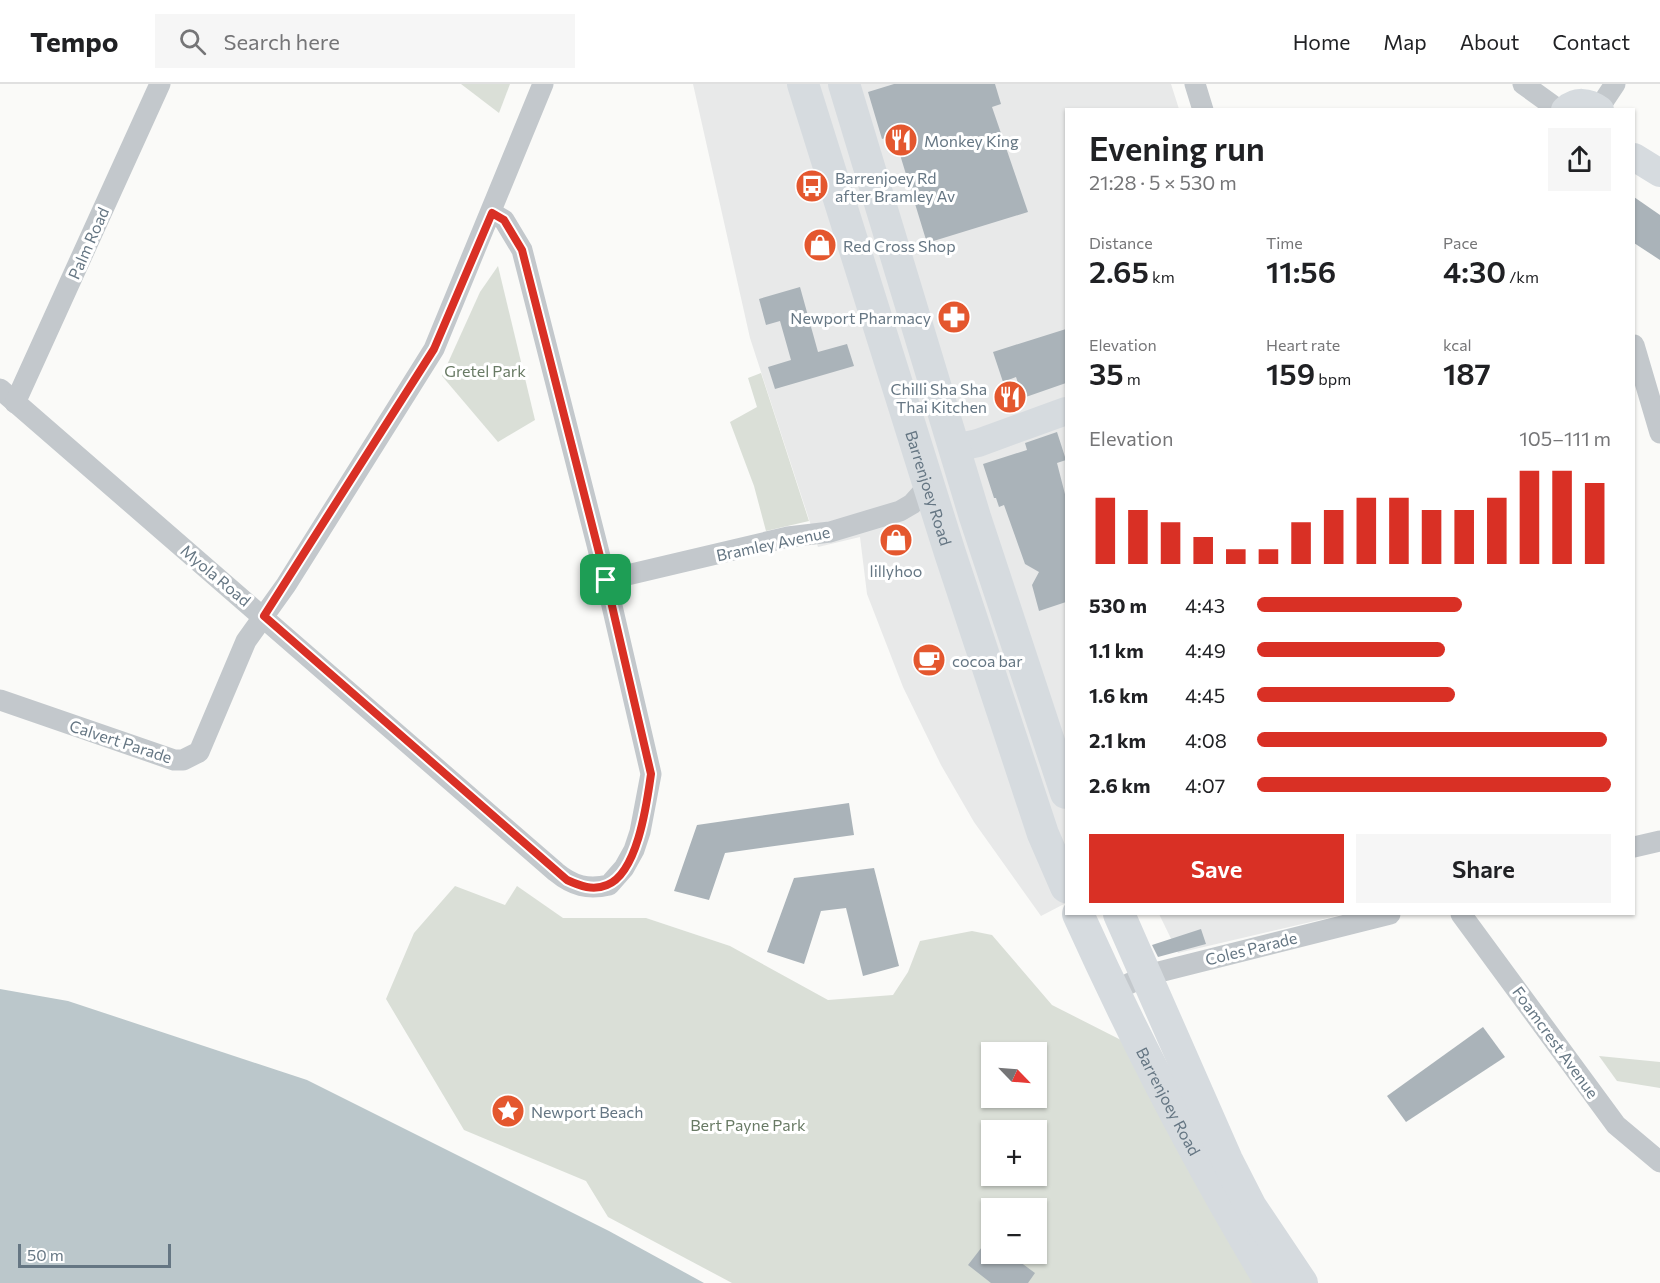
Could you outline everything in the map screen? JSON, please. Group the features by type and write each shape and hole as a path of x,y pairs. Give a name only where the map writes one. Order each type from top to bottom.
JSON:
{"main road":[{"name":"Barrenjoey Road","path":"803,84 929,484 1043,834 1065,885"},
{"name":"Barrenjoey Road","path":"844,84 1019,654 1065,790"},
{"name":"Barrenjoey Road","path":"1078,915 1114,991 1221,1200 1271,1283"},
{"name":"Barrenjoey Road","path":"1119,915 1232,1169 1251,1207 1302,1283"}],"street":[{"name":"Palm Road","path":"8,396 160,84"},
{"name":"Calvert Parade","path":"0,700 164,757 183,760 194,757 204,746 246,641 434,349 492,213 543,84"},
{"path":"1195,84 1202,108"},
{"path":"1522,84 1556,108"},
{"path":"1600,108 1615,84"},
{"path":"1569,108 1580,102 1596,108"},
{"path":"1635,158 1660,173"},
{"path":"492,213 504,220 522,250 606,580"},
{"path":"1635,348 1660,433"},
{"name":"Myola Road","path":"8,396 567,880 584,888 609,885 617,878 634,850 648,797 651,774 606,580"},
{"path":"955,448 978,443 1065,411"},
{"name":"Bramley Avenue","path":"606,580 788,537 830,531 900,511 912,504 929,484"},
{"path":"1635,847 1660,841"},
{"name":"Coles Parade","path":"1114,991 1147,975 1386,915"},
{"name":"Foamcrest Avenue","path":"1462,915 1616,1125 1660,1162"}],"shaded area":[{"path":"693,84 1171,84 1179,108 1065,108 1065,904 1041,916 974,822 941,765 903,687 867,594 860,537 818,547 750,338"},
{"path":"1159,915 1341,915 1178,953"},
{"path":"0,989 68,1001 307,1080 609,1231 704,1283 0,1283"}],"green space":[{"path":"461,84 510,84 499,113"},
{"name":"Gretel Park","path":"498,266 535,420 498,442 442,376 480,292"},
{"path":"761,373 809,521 766,531 754,486 730,422 757,407 748,378"},
{"name":"Bert Payne Park","path":"455,886 505,905 517,886 563,918 646,918 730,946 828,1000 893,995 908,972 920,941 972,931 992,935 1052,1005 1121,1040 1265,1283 732,1283 608,1217 586,1181 464,1130 386,999 414,933"},
{"path":"1599,1056 1660,1062 1660,1088 1617,1081"}],"building":[{"path":"894,84 995,84 1001,104 992,107 1028,212 927,243 894,135 882,139 868,92"},
{"path":"1635,198 1660,215 1660,260 1635,244"},
{"path":"800,287 818,352 847,344 854,366 775,389 768,367 791,360 780,321 766,325 759,299"},
{"path":"1065,329 1065,383 1023,398 1016,377 1003,382 993,352"},
{"path":"1057,432 1065,457 1065,460 1057,463 1065,494 1065,602 1039,611 1032,585 1039,572 1025,564 1004,505 999,507 994,498 983,464 1027,450 1025,443"},
{"path":"849,803 854,835 725,853 709,900 674,891 697,825"},
{"path":"874,868 899,966 863,976 846,908 821,911 804,964 767,952 794,878"},
{"path":"1201,929 1206,944 1158,957 1152,945"},
{"path":"1483,1027 1505,1057 1406,1122 1387,1096"},
{"path":"981,1248 981,1264 1023,1264 1035,1273 1028,1283 991,1283 968,1265"}],"place":[{"name":"Monkey King","path":"901,140"},
{"name":"Barrenjoey Rd after Bramley Av","path":"812,186"},
{"name":"Red Cross Shop","path":"820,245"},
{"name":"Newport Pharmacy","path":"954,317"},
{"name":"Chilli Sha Sha Thai Kitchen","path":"1010,397"},
{"name":"lillyhoo","path":"896,540"},
{"name":"cocoa bar","path":"929,660"},
{"name":"Newport Beach","path":"508,1111"}],"route":[{"path":"492,213 504,220 522,250 606,580 611,612 651,774 648,797 634,850 617,878 609,885 592,888 584,888 556,872 264,616 286,585 434,349 492,213"}]}
